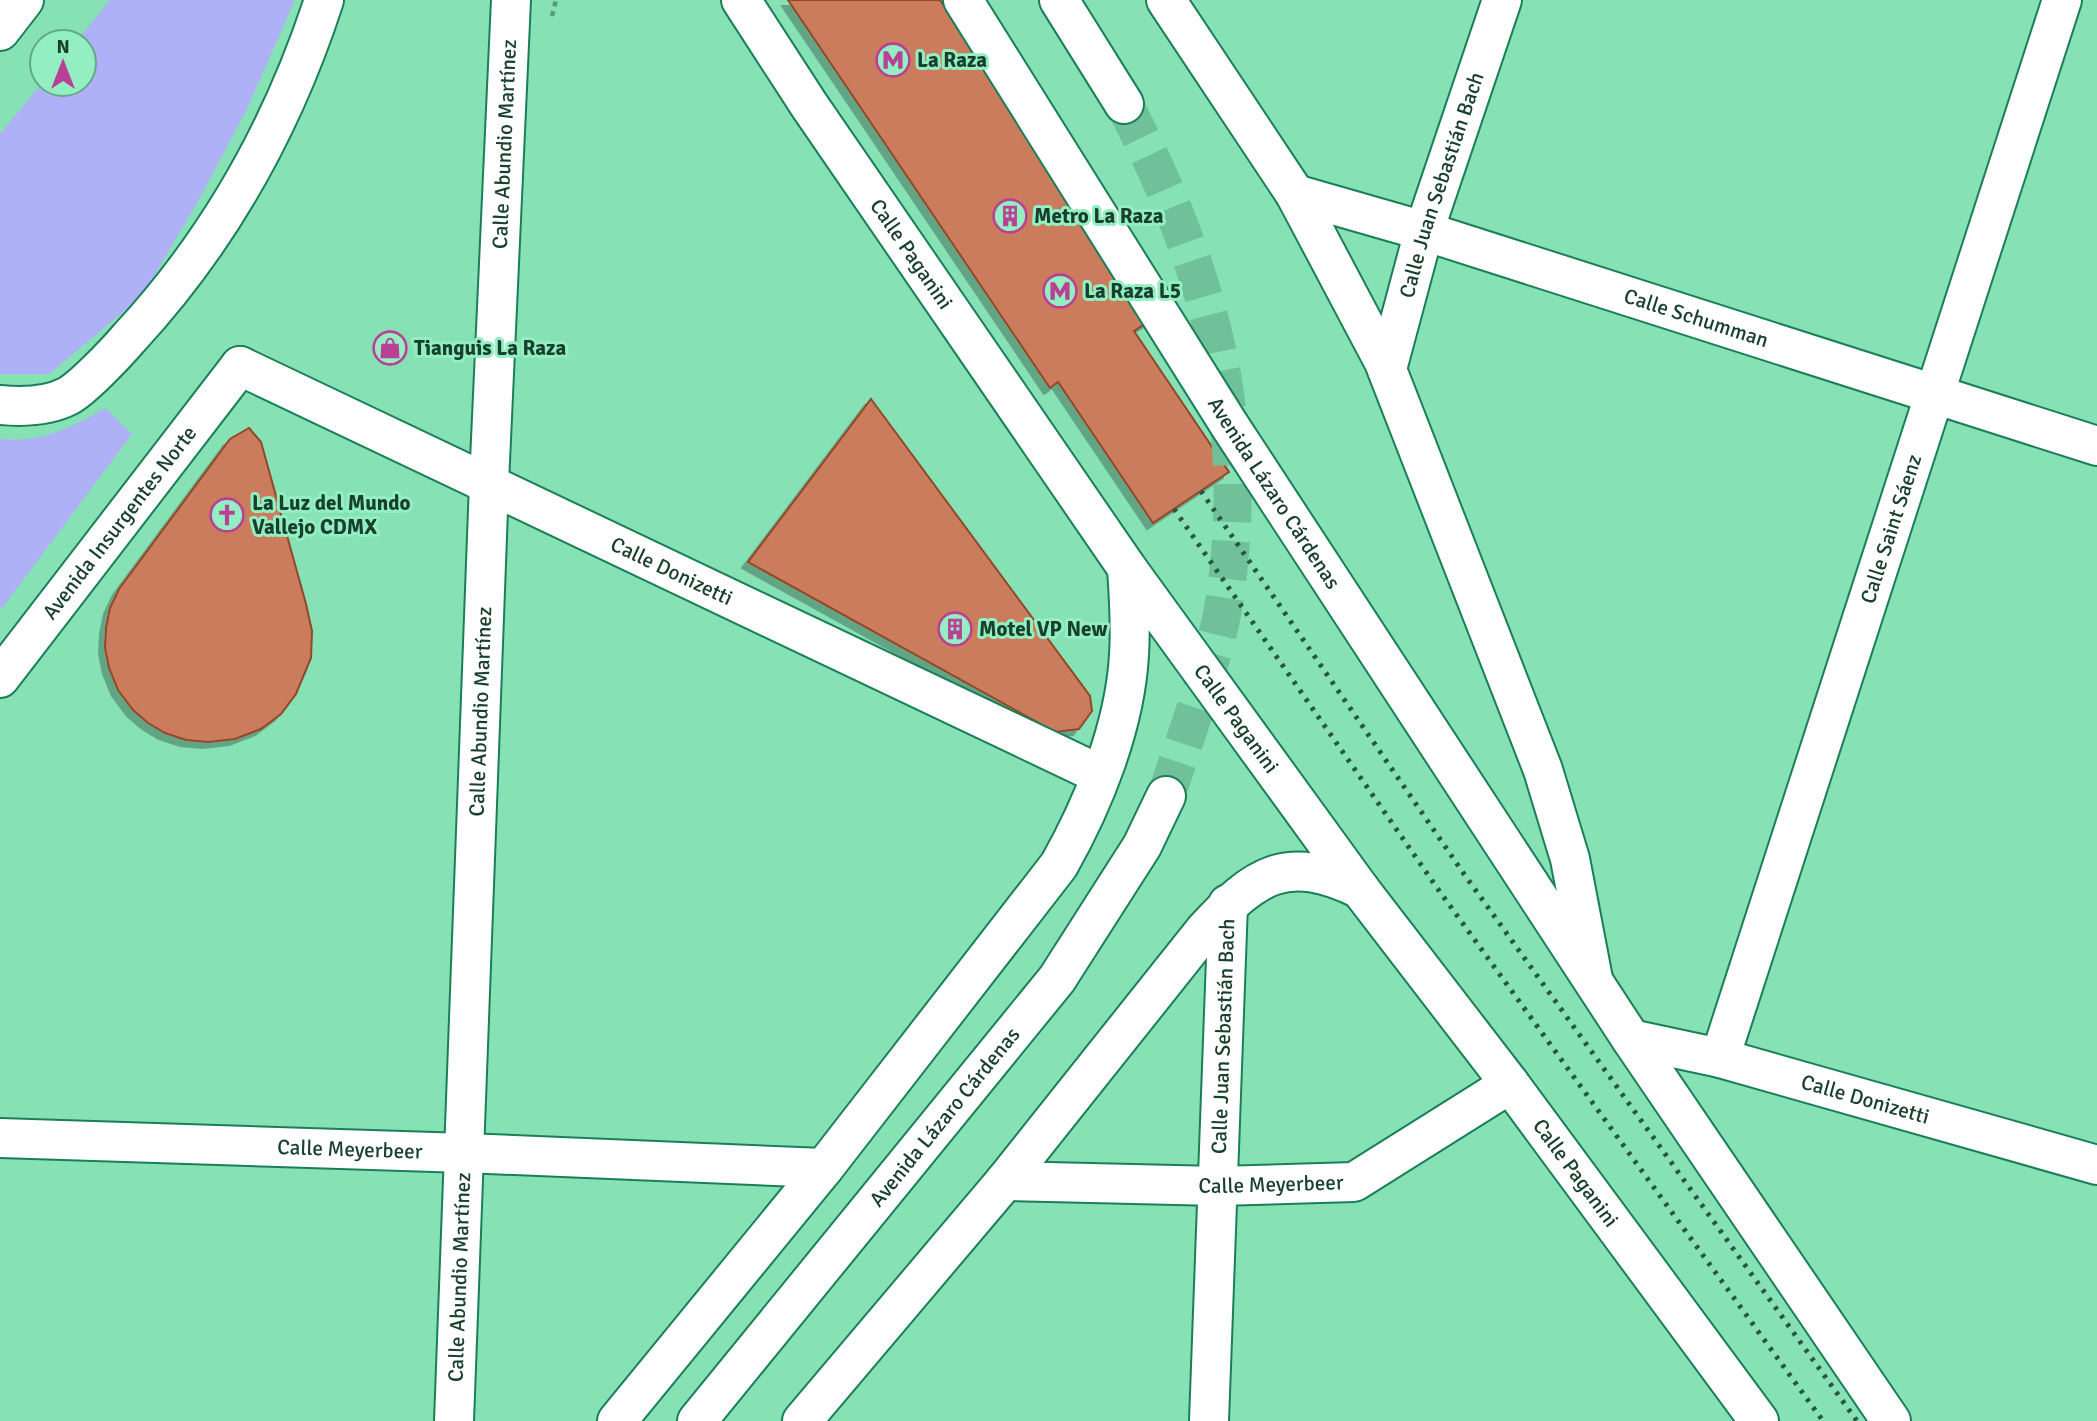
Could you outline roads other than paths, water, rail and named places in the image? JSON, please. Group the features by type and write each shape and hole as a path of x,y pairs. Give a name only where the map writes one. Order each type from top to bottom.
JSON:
{"main road":[{"path":"0,31 24,0"},
{"path":"0,405 17,407 44,404 69,396 115,353 158,307 221,220 258,158 285,104 324,0"},
{"name":"Calle Abundio Martínez","path":"454,1421 489,483 511,0"},
{"name":"Calle Paganini","path":"741,0 809,105 1127,568 1360,889 1510,1084 1759,1421"},
{"name":"Avenida Lázaro Cárdenas","path":"963,0 1228,423 1593,979"},
{"path":"1059,0 1124,104"},
{"path":"1166,0 1295,194 1387,369 1543,770 1570,859 1593,979 1891,1421"},
{"name":"Calle Juan Sebastián Bach","path":"1387,369 1424,231 1502,0"},
{"name":"Calle Saint Sáenz","path":"1720,1058 2062,0"},
{"name":"Calle Schumman","path":"1295,194 1424,231 2097,446"},
{"name":"Calle Donizetti","path":"240,366 1101,775"},
{"name":"Avenida Insurgentes Norte","path":"0,678 240,366"},
{"path":"617,1421 824,1168 1059,864 1082,824 1113,737 1129,658 1127,568"},
{"name":"Avenida Lázaro Cárdenas","path":"697,1421 1057,979 1142,846 1166,796"},
{"path":"802,1421 1005,1181 1228,904 1252,885 1276,873 1320,873 1360,889"},
{"name":"Calle Juan Sebastián Bach","path":"1209,1421 1228,904"},
{"name":"Calle Donizetti","path":"1631,1039 1720,1058 2097,1165"},
{"name":"Calle Meyerbeer","path":"1005,1181 1218,1186 1354,1182 1510,1084"},
{"name":"Calle Meyerbeer","path":"0,1138 824,1168"}],"tunnel":[{"path":"1124,104 1173,208 1209,315 1221,369 1233,482 1231,540 1220,624 1202,689 1166,796"}],"railway":[{"path":"1201,491 1464,874 1857,1421"},
{"path":"1174,509 1440,892 1823,1421"}],"place":[{"name":"La Raza","path":"893,60"},
{"name":"Metro La Raza","path":"1010,216"},
{"name":"La Raza L5","path":"1060,291"},
{"name":"Tianguis La Raza","path":"390,348"},
{"name":"La Luz del Mundo Vallejo CDMX","path":"227,515"},
{"name":"Motel VP New","path":"955,629"}]}
